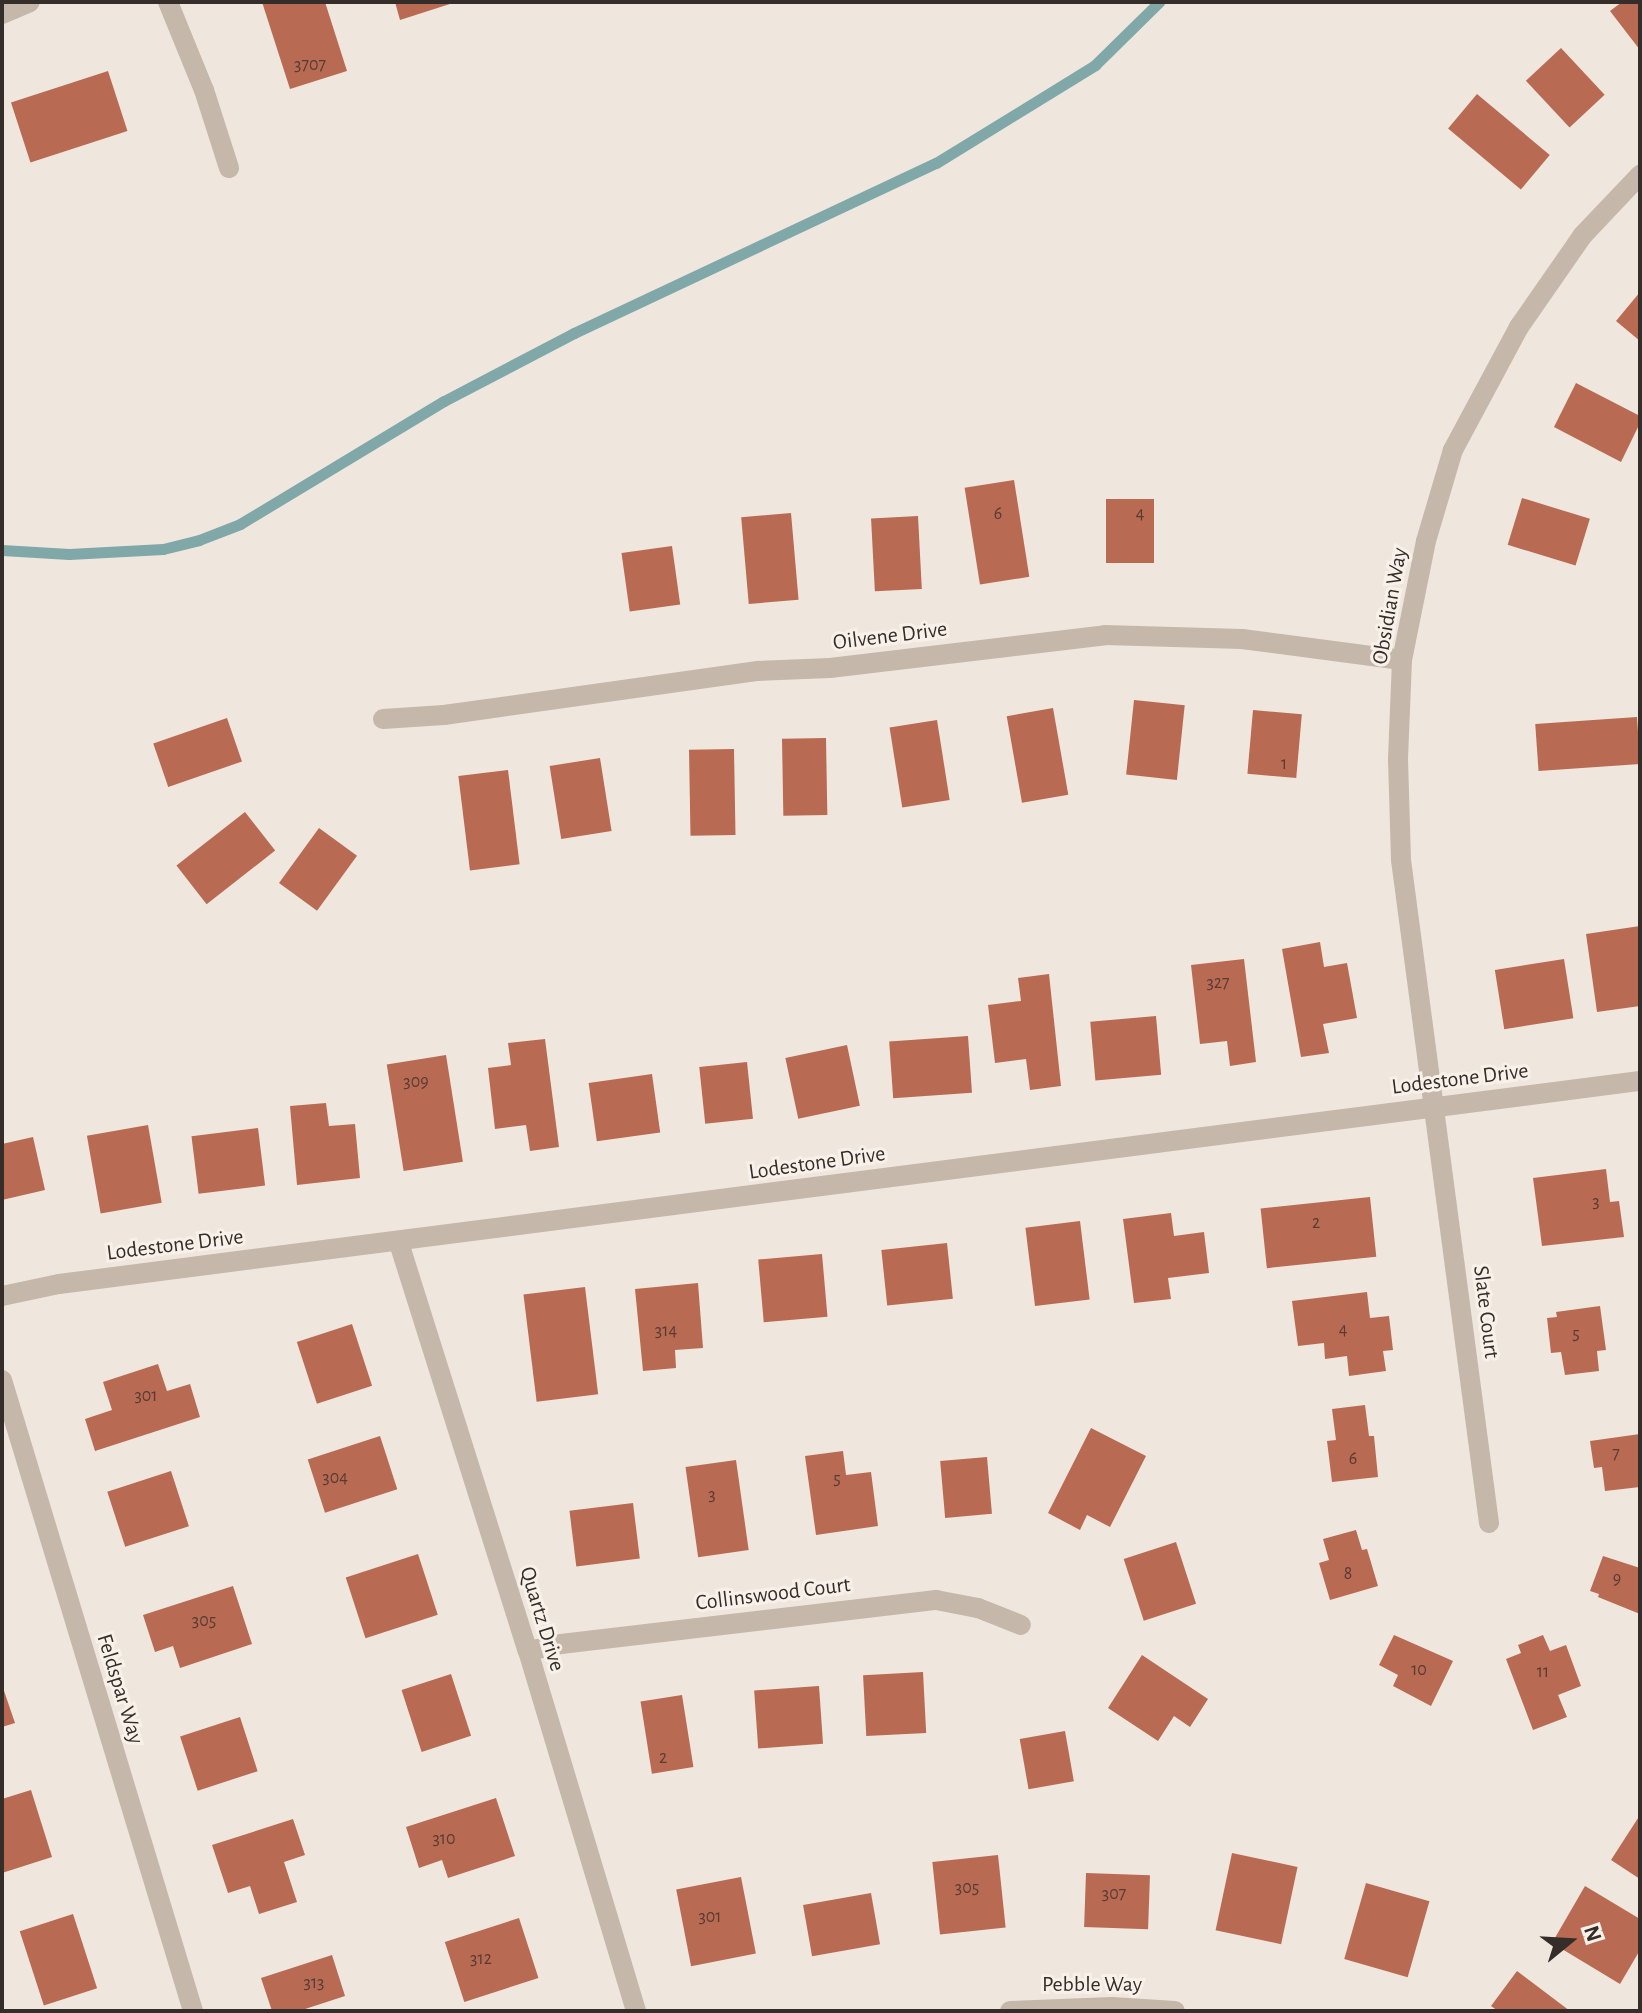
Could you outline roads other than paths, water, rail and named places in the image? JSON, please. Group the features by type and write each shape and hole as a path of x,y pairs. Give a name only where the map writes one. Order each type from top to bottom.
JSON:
{"street":[{"path":"2,14 30,2"},
{"path":"168,2 204,90 229,168"},
{"name":"Obsidian Way","path":"1434,1106 1401,860 1398,759 1402,660 1426,541 1453,450 1519,327 1583,235 1640,175"},
{"name":"Oilvene Drive","path":"383,719 444,715 758,671 830,668 1105,635 1242,639 1402,660"},
{"name":"Lodestone Drive","path":"2,1296 59,1284 399,1243 1640,1081"},
{"name":"Slate Court","path":"1434,1106 1489,1523"},
{"name":"Quartz Drive","path":"399,1243 528,1651 636,2011"},
{"name":"Feldspar Way","path":"2,1380 193,2011"},
{"name":"Collinswood Court","path":"528,1651 576,1642 936,1600 978,1608 1021,1625"},
{"name":"Pebble Way","path":"1010,2011 1112,2007 1175,2011"}],"waterway":[{"path":"2,550 69,554 163,549 199,540 240,524 444,401 574,333 936,163 1095,65 1159,2"}]}
